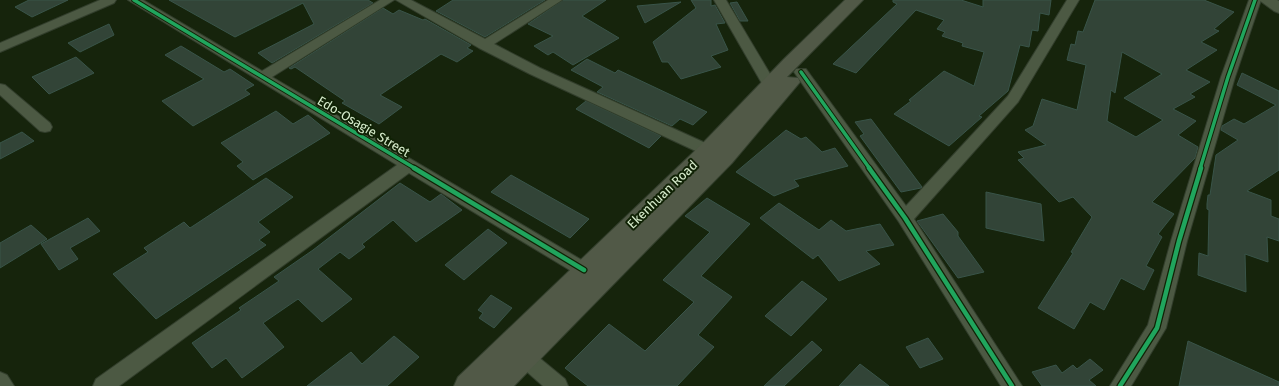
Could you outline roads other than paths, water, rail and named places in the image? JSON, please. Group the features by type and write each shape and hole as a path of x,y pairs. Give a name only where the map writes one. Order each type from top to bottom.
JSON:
{"main road":[{"name":"Ekenhuan Road","path":"468,386 584,270 717,154 769,84 855,0"},
{"name":"Ekenhuan Road","path":"495,386 717,154 872,0"}],"street":[{"path":"0,48 110,0"},
{"name":"Edo-Osagie Street","path":"134,0 584,270"},
{"path":"262,77 388,0"},
{"path":"402,0 535,71 717,154"},
{"path":"484,45 556,0"},
{"path":"720,0 769,84"},
{"path":"905,218 1013,99 1073,0"},
{"path":"1120,386 1157,328 1181,234 1228,77 1255,0"},
{"path":"1267,0 1279,8"},
{"path":"801,72 905,218 1012,386"},
{"path":"0,88 45,127"},
{"path":"103,386 409,165"},
{"path":"524,357 558,386"},
{"path":"0,381 4,386"}]}
